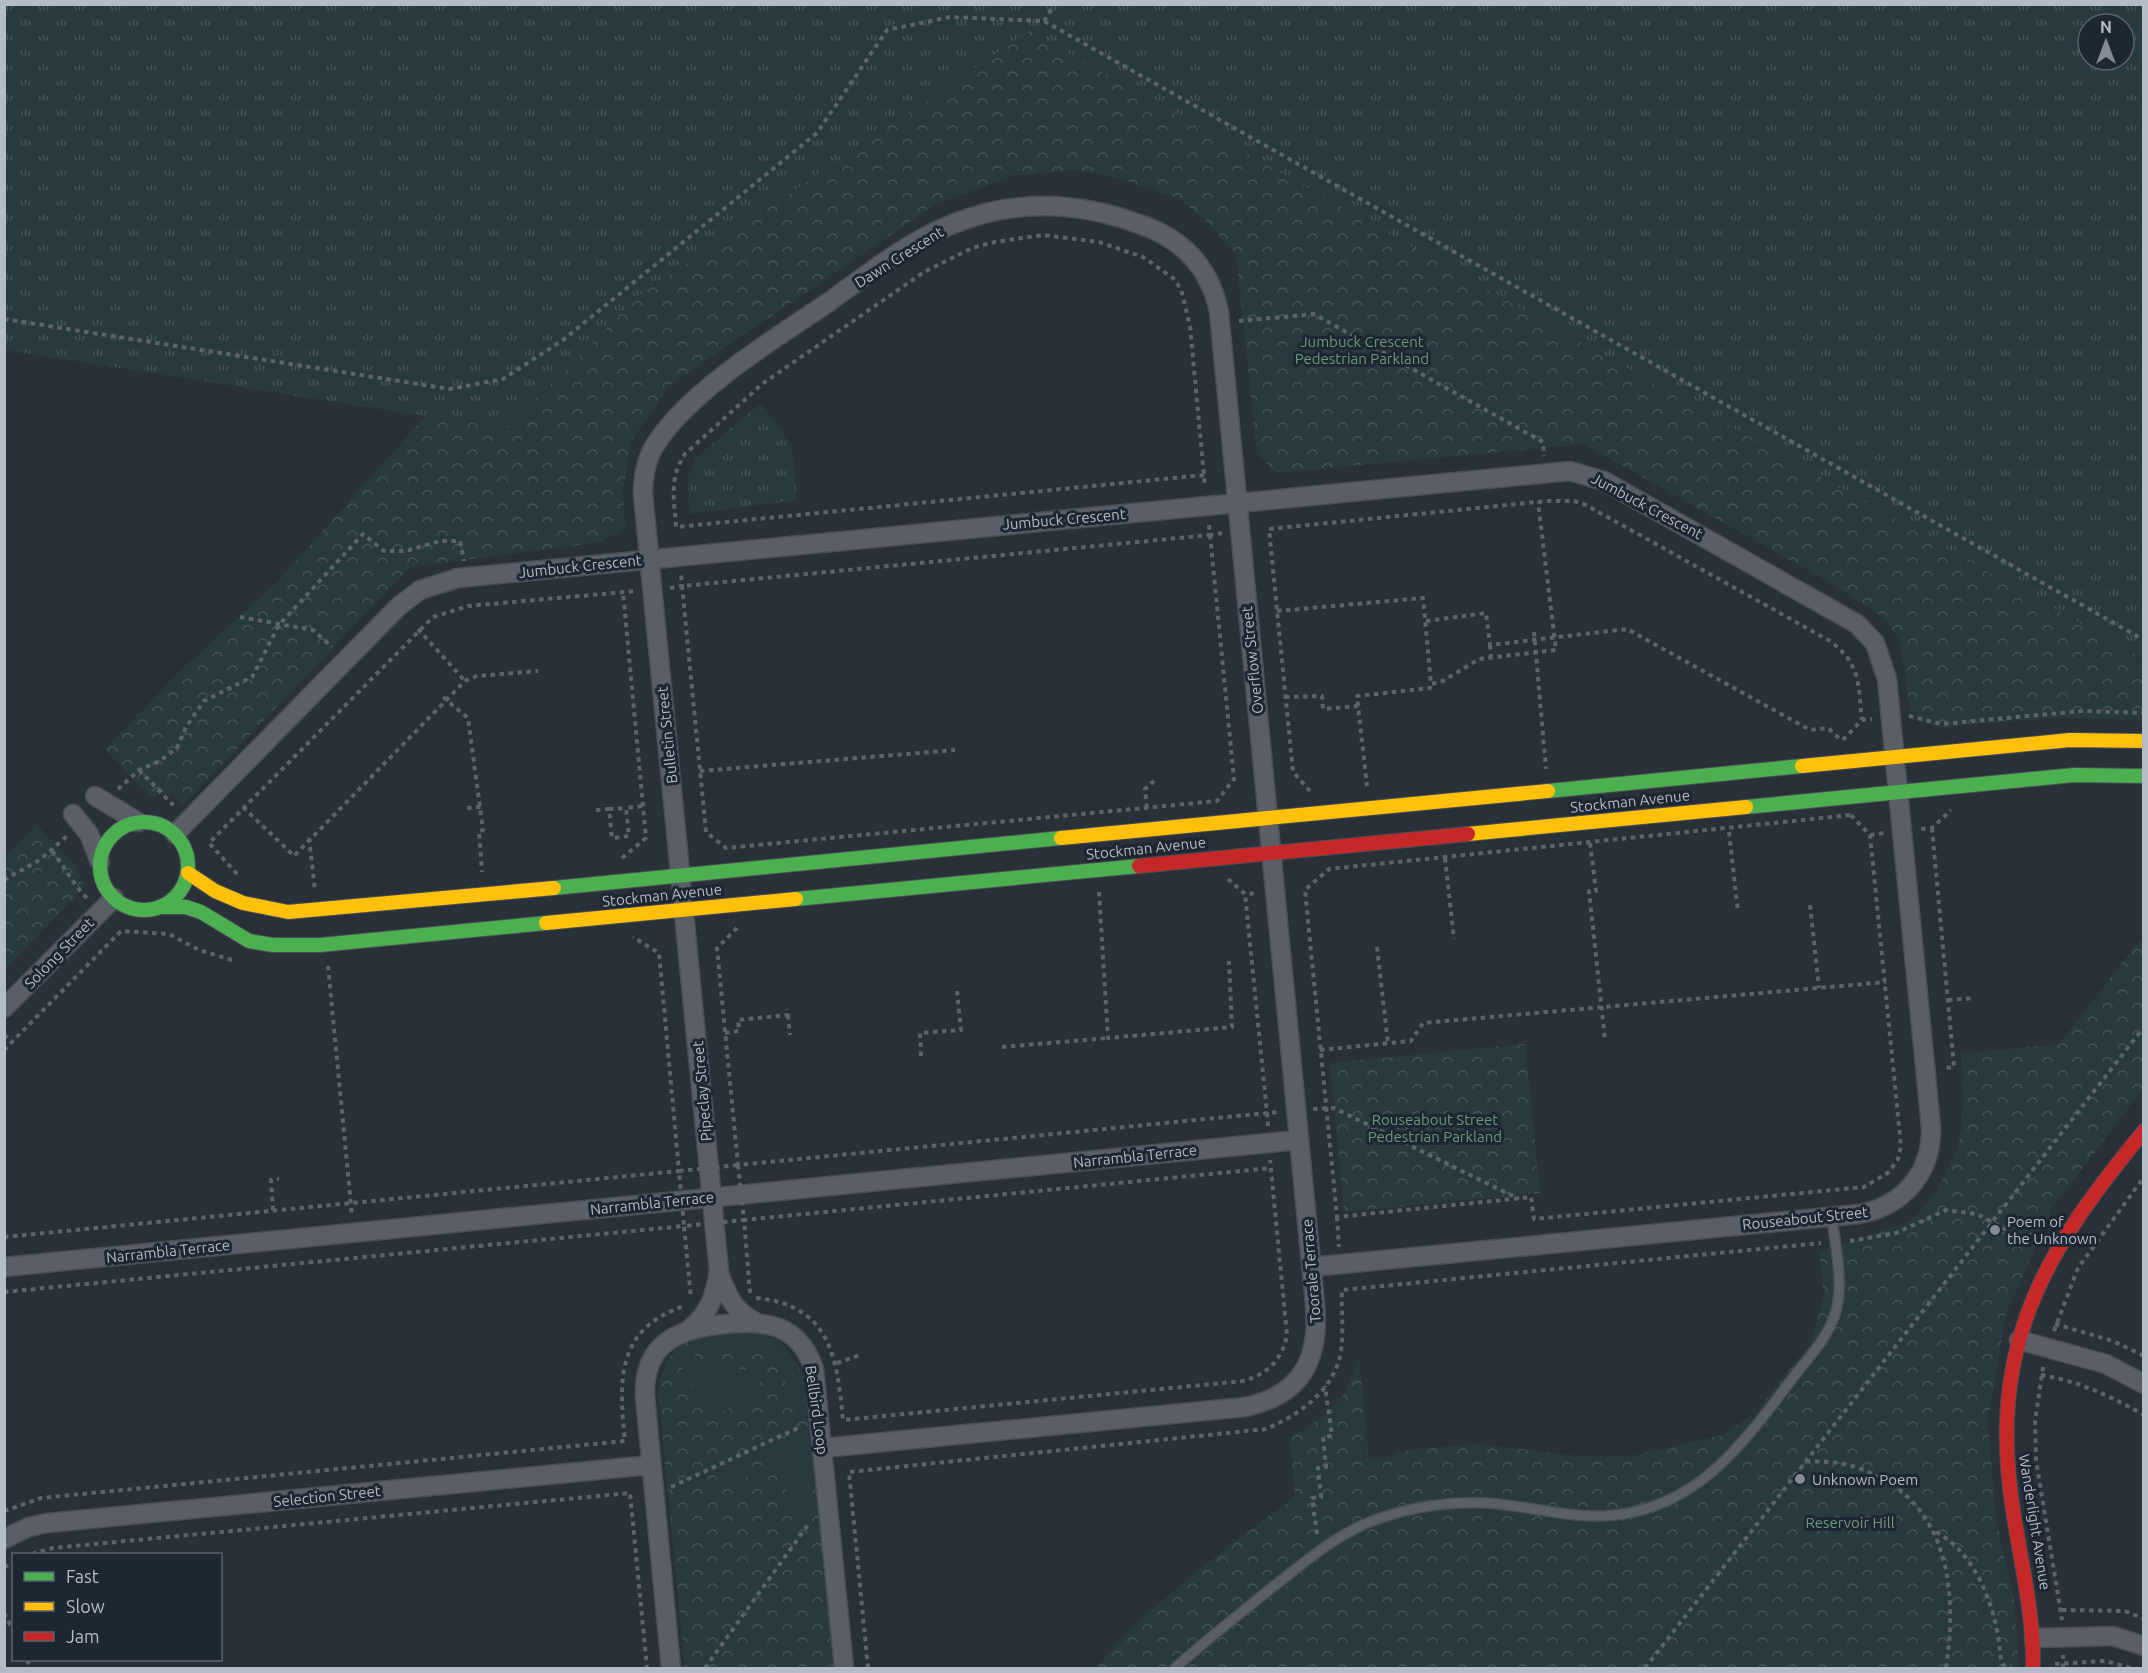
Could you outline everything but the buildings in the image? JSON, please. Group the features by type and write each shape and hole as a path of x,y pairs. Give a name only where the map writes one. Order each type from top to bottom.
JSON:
{"street":[{"name":"Dawn Crescent","path":"650,560 644,480 650,454 665,431 739,364 902,251 943,228 988,213 1034,206 1081,208 1126,219 1169,237 1194,256 1211,282 1220,323 1237,502"},
{"name":"Jumbuck Crescent","path":"175,834 346,660 415,594 432,584 466,577 1545,472 1582,472 1604,481 1857,624 1881,654 1887,679 1896,774"},
{"name":"Overflow Street","path":"1237,502 1268,818"},
{"name":"Bulletin Street","path":"650,560 684,910"},
{"name":"Stockman Avenue","path":"161,907 186,907 201,912 249,941 297,946 326,944 1271,853 1896,774 2070,740 2144,741"},
{"name":"Stockman Avenue","path":"188,873 234,901 286,912 1268,818 1896,774 2144,776"},
{"name":"Rouseabout Street","path":"1311,1267 1833,1217 1883,1208 1904,1194 1920,1175 1931,1139 1896,774"},
{"path":"77,819 89,834 100,862 103,882 114,898 136,910 161,907 174,899 183,888 188,873 186,850 175,834 159,824 138,822 99,799"},
{"name":"Toorale Terrace","path":"823,1448 1245,1407 1272,1400 1299,1378 1314,1348 1317,1320 1268,818"},
{"path":"100,862 109,838 119,829 138,822"},
{"name":"Solong Street","path":"4,1008 114,898"},
{"name":"Pipeclay Street","path":"684,910 719,1271 730,1302 740,1314 756,1322"},
{"name":"Wanderlight Avenue","path":"2033,1668 2034,1638 2030,1592 2014,1517 2007,1458 2008,1399 2019,1340 2028,1311 2053,1254 2087,1203 2144,1131"},
{"name":"Narrambla Terrace","path":"4,1266 1299,1140"},
{"name":"Pipeclay Street","path":"691,1328 703,1318 712,1303 719,1271"},
{"name":"Bellbird Loop","path":"671,1668 645,1396 646,1374 655,1353 663,1345 691,1328 756,1322 785,1330 806,1351 814,1370 844,1668"},
{"path":"2019,1340 2106,1365 2144,1384"},
{"name":"Selection Street","path":"4,1539 29,1527 47,1523 651,1465"},
{"path":"2034,1638 2113,1636 2144,1646"}],"lane":[{"path":"1175,1668 1319,1550 1348,1533 1385,1516 1439,1504 1485,1503 1590,1517 1642,1509 1694,1488 1715,1472 1745,1441 1828,1332 1837,1310 1839,1288 1833,1217"}],"path":[{"path":"1044,21 1055,4"},
{"path":"4,319 450,388 503,379 563,340 816,133 887,30 950,17 1044,21 2144,640"},
{"path":"1043,235 1074,237 1119,248 1143,257 1173,278 1187,303 1190,326 1204,475 676,527 673,479 676,466 703,435 762,384 924,272 972,248 994,242 1043,235"},
{"path":"1190,326 1314,314 1543,442 1547,501"},
{"path":"1320,790 1308,791 1293,772 1269,529 1547,501 1574,501 1586,505 1830,641 1843,651 1857,675 1862,720"},
{"path":"1431,684 1443,681 1479,659 1556,650 1538,502"},
{"path":"99,799 139,770 158,762 177,748 186,727 204,701 252,677 279,625 363,534 384,551 406,551 440,541 460,541 468,606"},
{"path":"1210,535 1234,779 1217,801 726,848 706,832 700,771 682,586 1210,535"},
{"path":"242,879 209,843 418,629 433,617 468,606 623,592 646,838 621,859 612,860"},
{"path":"1364,598 1364,604"},
{"path":"1277,611 1423,598 1430,688 1358,696 1367,786"},
{"path":"1426,621 1486,613 1491,657"},
{"path":"240,618 313,630 367,681"},
{"path":"418,629 465,681"},
{"path":"1490,645 1627,629 1810,730 1828,728 1841,741"},
{"path":"1534,632 1546,769"},
{"path":"243,807 294,856 444,699 465,681 477,675 538,671"},
{"path":"1286,697 1322,696 1323,710 1358,706"},
{"path":"444,699 468,718 475,783 478,782 481,807 482,874"},
{"path":"1834,742 1841,741 1862,720 1907,715 1941,724 2082,711 2144,713"},
{"path":"700,771 955,750"},
{"path":"1534,770 1555,768"},
{"path":"1147,807 1146,789 1154,781"},
{"path":"1355,787 1379,784"},
{"path":"596,810 643,806"},
{"path":"467,808 481,807"},
{"path":"609,809 612,838 629,836 626,807"},
{"path":"1870,835 1932,828 1954,807"},
{"path":"1851,815 1870,835 1901,1131 1900,1152 1889,1172 1864,1187 1534,1219 1531,1197 1336,1217 1305,890 1329,869 1729,828 1851,815"},
{"path":"4,880 52,851 77,819"},
{"path":"1729,828 1738,912"},
{"path":"1895,1072 1954,1067 1932,828"},
{"path":"305,891 318,891 309,839"},
{"path":"1589,842 1596,891 1589,891 1605,1040"},
{"path":"52,851 64,865 73,885 84,895"},
{"path":"1444,857 1454,939"},
{"path":"470,875 494,872"},
{"path":"664,1490 808,1424 1243,1382 1262,1374 1281,1355 1287,1335 1245,894 1227,879 1217,879"},
{"path":"1087,892 1110,890"},
{"path":"1099,891 1108,1038"},
{"path":"1810,905 1820,988"},
{"path":"739,927 717,948 738,1165 1334,1108 1519,1199"},
{"path":"4,1237 679,1171 658,953 633,937"},
{"path":"326,944 356,1258"},
{"path":"1377,947 1388,1044"},
{"path":"1002,1047 1232,1027 1228,962"},
{"path":"1320,1050 1411,1041 1423,1023 1886,982"},
{"path":"921,1056 920,1033 961,1030 957,991"},
{"path":"1948,1000 1975,998"},
{"path":"787,1009 790,1035"},
{"path":"725,1033 739,1031 738,1020 788,1015"},
{"path":"1645,1668 2144,1028"},
{"path":"4,1035 12,1042"},
{"path":"868,1668 837,1363 824,1336 807,1316 782,1303 751,1298 744,1220 1271,1168"},
{"path":"2063,1668 2062,1610 2040,1497 2036,1460 2035,1422 2041,1376 2055,1324 2078,1268 2144,1177"},
{"path":"273,1210 271,1180 279,1179"},
{"path":"849,1472 1257,1431 1286,1421 1305,1408 1325,1385 1340,1354 1342,1290 1876,1238 1896,1233 1946,1210 1977,1214 2078,1268"},
{"path":"4,1292 684,1226 692,1304 660,1317 647,1327 634,1343 622,1373 620,1390 625,1441 41,1498 4,1510"},
{"path":"2055,1324 2113,1341 2144,1356"},
{"path":"837,1363 860,1355"},
{"path":"2041,1376 2064,1379 2104,1393 2144,1415"},
{"path":"1319,1550 1312,1498 1321,1497 1318,1468 1326,1467 1323,1437 1332,1436 1325,1385"},
{"path":"1806,1461 1850,1465 1870,1472 1890,1484 1911,1502 1936,1532 1952,1614 1946,1668"},
{"path":"36,1553 53,1548 630,1493 647,1668"},
{"path":"705,1668 813,1519 821,1513 852,1511"},
{"path":"2062,1610 2125,1611 2144,1619"},
{"path":"4,1613 12,1628"}],"green space":[{"path":"4,5 2143,5 2143,659 1029,32 640,295 507,429 5,350"},
{"name":"Jumbuck Crescent Pedestrian Parkland","path":"1029,31 2143,659 2143,720 2060,718 1970,724 1944,729 1919,721 1910,709 1900,641 1885,619 1834,585 1584,444 1276,473 1257,453 1236,254 1206,221 1179,199 1124,180 1078,170 1015,175 936,204 669,386 631,442 623,493 625,528 601,542 410,567 183,805 173,793 150,797 105,749 180,671 279,580 426,415 507,428 640,295"},
{"path":"761,403 792,446 797,500 689,514 688,477 696,458"},
{"path":"36,824 77,866 80,881 87,885 5,969 5,857"},
{"name":"Reservoir Hill","path":"2143,936 2143,1089 2053,1207 2006,1314 1988,1422 1996,1519 2014,1600 2019,1668 1096,1668 1118,1643 1165,1598 1295,1496 1290,1438 1321,1418 1345,1393 1359,1357 1369,1460 1414,1449 1480,1444 1567,1455 1631,1456 1723,1435 1755,1413 1811,1342 1824,1297 1819,1252 1911,1221 1936,1193 1959,1145 1963,1107 1962,1054 2059,1044"},
{"name":"Rouseabout Street Pedestrian Parkland","path":"1525,1044 1540,1193 1344,1212 1330,1063"},
{"path":"749,1327 780,1342 803,1373 835,1668 685,1668 658,1391 663,1372 678,1346 701,1334"},
{"path":"749,1327 751,1339 742,1353 715,1354 698,1333"},
{"path":"768,1336 788,1351 800,1371 808,1418 802,1415 764,1339"},
{"path":"689,1345 701,1366 760,1371 760,1392 722,1412 700,1395 676,1359"},
{"path":"806,1428 815,1511 811,1519 796,1511 765,1447"},
{"path":"739,1455 749,1489 736,1495 715,1469"}],"traffic: fast":[{"path":"1548,791 1802,766"},
{"path":"1746,807 2074,775 2144,776"},
{"path":"144,822 169,829 181,841 188,866 181,891 169,903 144,910 119,903 107,891 100,866 107,841 119,829 144,822"},
{"path":"554,888 1061,838"},
{"path":"796,899 1139,866"},
{"path":"161,907 186,907 201,912 249,941 273,945 320,945 546,923"}],"traffic: slow":[{"path":"1802,766 2070,740 2144,741"},
{"path":"1061,838 1548,791"},
{"path":"1468,834 1746,807"},
{"path":"188,873 215,891 243,903 288,912 554,888"},
{"path":"546,923 796,899"}],"traffic: jam":[{"path":"1139,866 1468,834"},
{"path":"2033,1668 2031,1622 2010,1488 2007,1433 2010,1383 2020,1337 2035,1294 2056,1253 2081,1213 2144,1131"}],"place":[{"name":"Poem of the Unknown","path":"1995,1230"},
{"name":"Unknown Poem","path":"1800,1479"}]}
